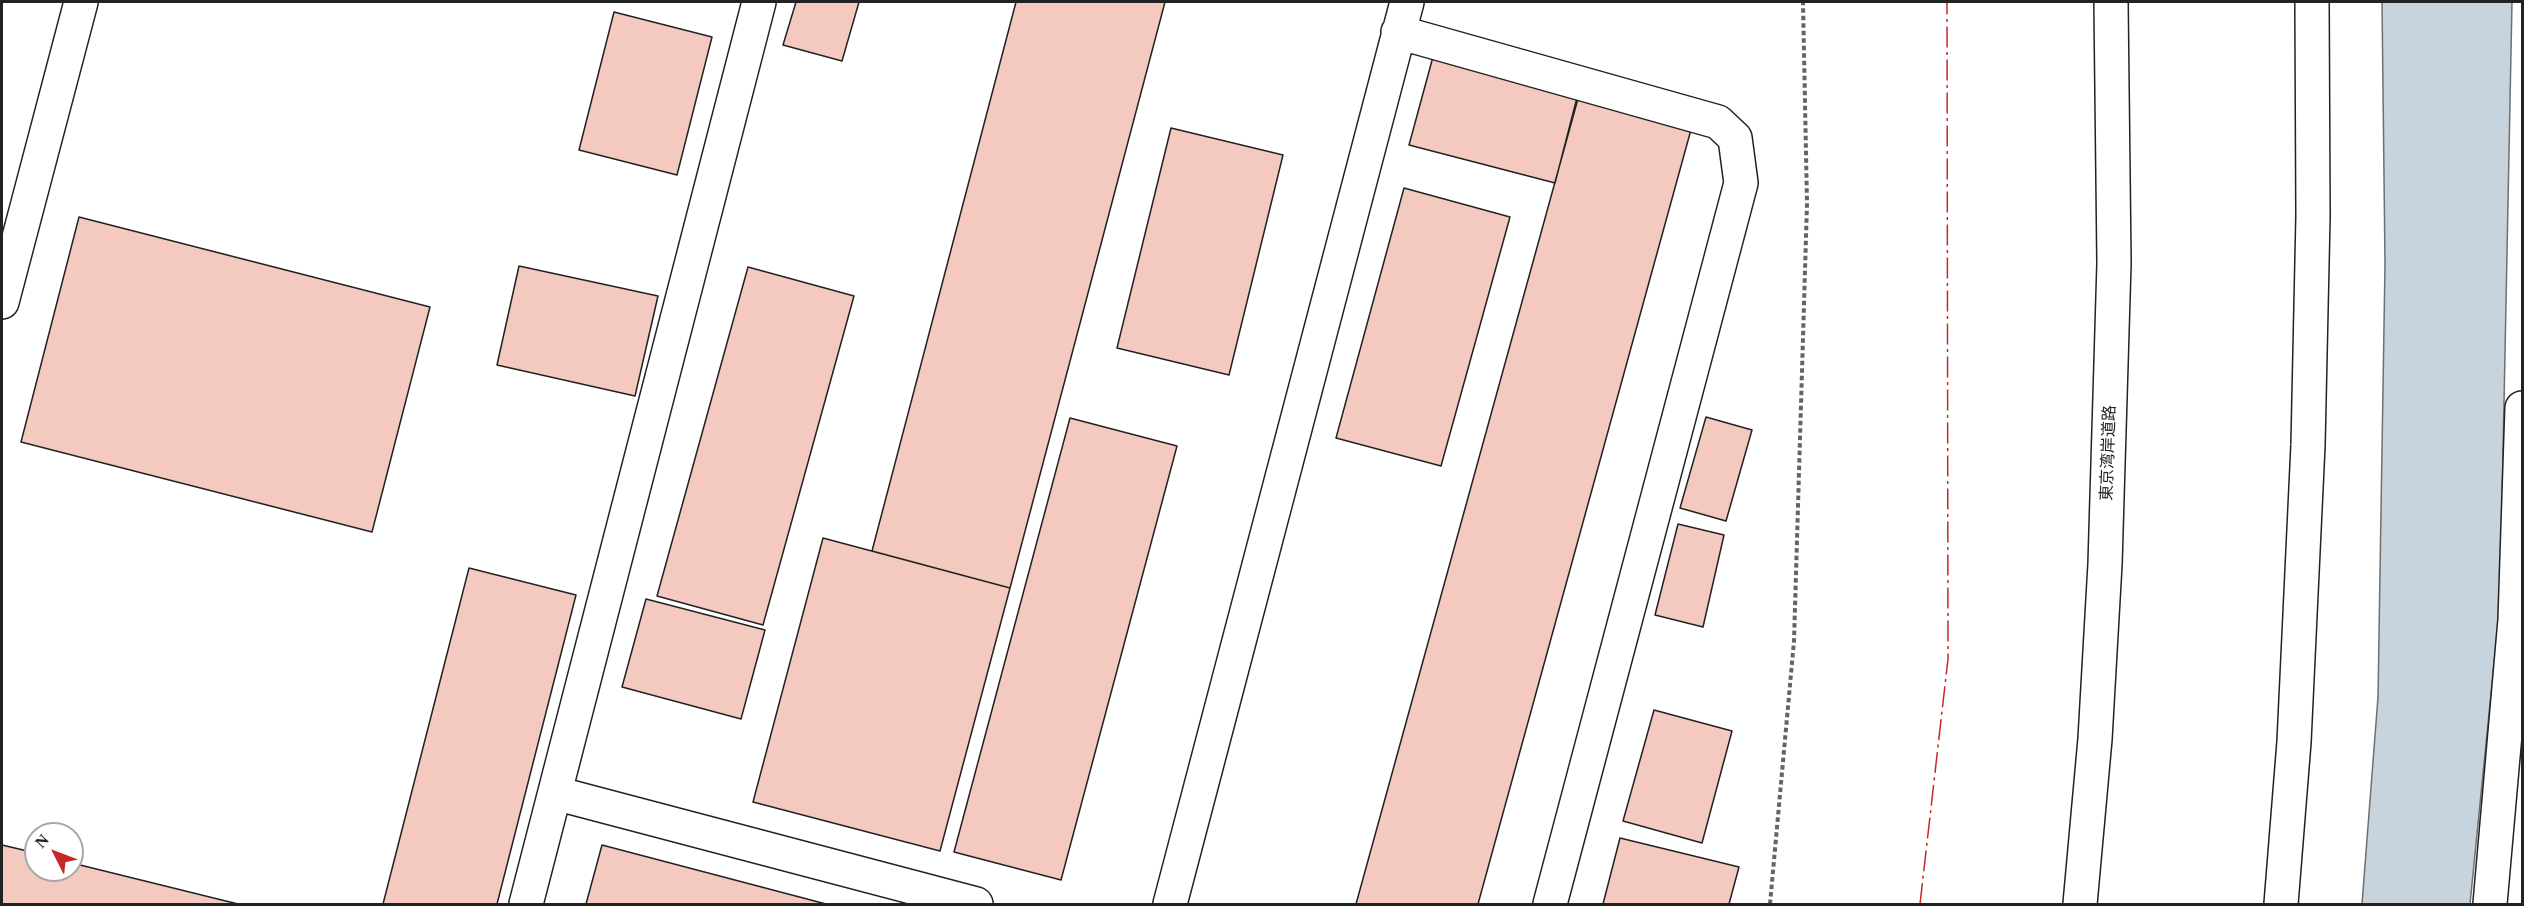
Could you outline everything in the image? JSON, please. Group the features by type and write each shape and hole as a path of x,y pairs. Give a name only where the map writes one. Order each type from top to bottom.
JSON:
{"main road":[{"path":"2,302 81,2"},
{"path":"526,904 759,2"},
{"name":"東京湾岸道路","path":"2080,904 2095,739 2105,564 2114,262 2111,2"},
{"path":"2281,904 2294,742 2308,445 2313,216 2312,2"},
{"path":"1170,904 1402,17 1718,122 1735,138 1741,183 1550,904"},
{"path":"2490,904 2515,620 2522,424"},
{"path":"555,793 976,904"}],"path":[{"path":"1770,904 1794,629 1807,203 1803,2"}],"shaded area":[{"path":"2382,2 2512,2 2500,604 2470,904 2362,904 2378,697 2385,264"}],"building":[{"path":"796,2 859,2 842,61 783,45"},
{"path":"1016,2 1165,2 1010,588 872,551"},
{"path":"614,12 712,37 677,175 579,150"},
{"path":"1434,53 1579,90 1555,183 1409,145"},
{"path":"1579,95 1692,126 1478,904 1356,904"},
{"path":"1171,128 1283,155 1229,375 1117,348"},
{"path":"1404,188 1510,217 1441,466 1336,438"},
{"path":"79,217 430,307 372,532 21,442"},
{"path":"519,266 658,296 635,396 497,365"},
{"path":"748,267 854,296 763,625 657,596"},
{"path":"1706,417 1752,430 1726,521 1680,508"},
{"path":"1070,418 1177,446 1061,880 954,852"},
{"path":"1678,524 1724,535 1703,627 1655,615"},
{"path":"823,538 1010,588 940,851 753,802"},
{"path":"469,568 576,595 497,904 383,904"},
{"path":"646,599 765,630 741,719 622,687"},
{"path":"1654,710 1732,731 1702,843 1623,821"},
{"path":"1620,838 1739,867 1729,904 1603,904"},
{"path":"2,845 24,850 24,882 84,882 84,866 238,904 2,904"},
{"path":"602,845 826,904 586,904"}],"power":[{"path":"1920,904 1948,659 1947,2"}]}
